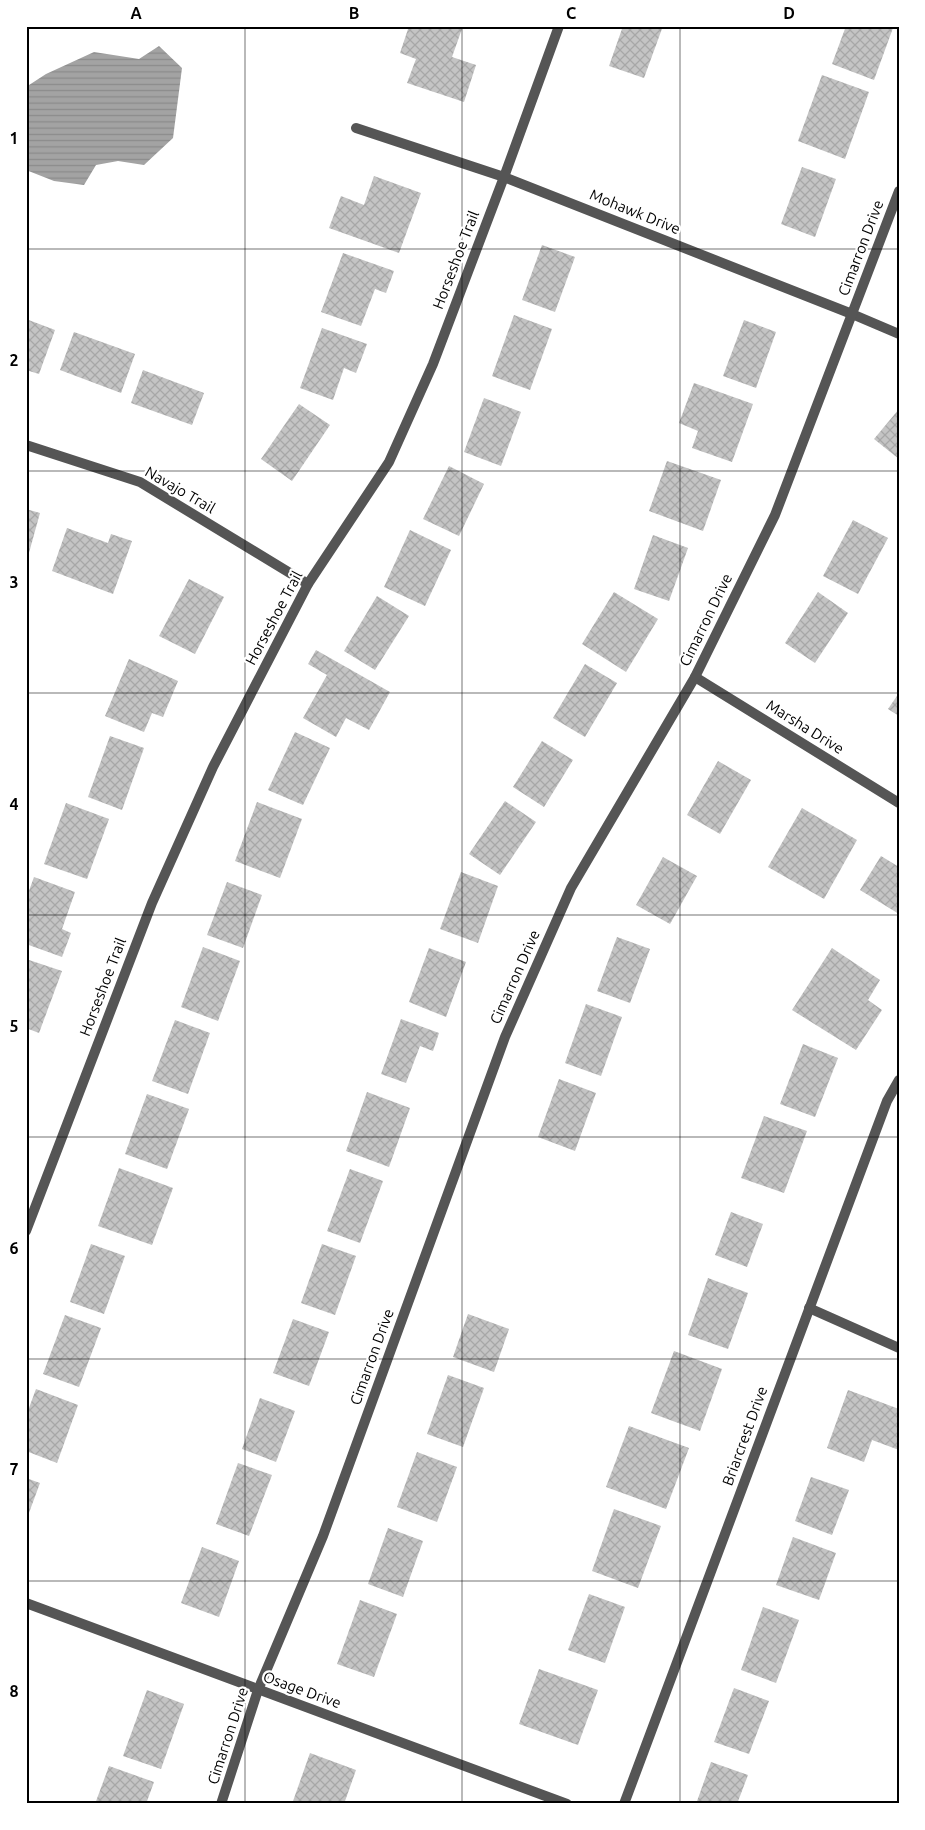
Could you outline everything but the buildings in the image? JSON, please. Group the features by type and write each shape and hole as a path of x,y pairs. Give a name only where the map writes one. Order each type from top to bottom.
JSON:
{"street":[{"name":"Horseshoe Trail","path":"26,1231 152,903 213,768 308,584 388,462 433,364 559,26"},
{"name":"Mohawk Drive","path":"356,128 504,177 899,334"},
{"name":"Cimarron Drive","path":"221,1804 258,1690 323,1536 505,1037 570,888 695,677 775,515 899,191"},
{"name":"Navajo Trail","path":"26,445 140,482 308,584"},
{"name":"Marsha Drive","path":"695,677 899,803"},
{"name":"Briarcrest Drive","path":"624,1804 887,1101 899,1080"},
{"path":"809,1308 899,1348"},
{"name":"Osage Drive","path":"26,1603 567,1804"}],"shaded area":[{"path":"159,46 182,68 173,138 144,165 118,161 96,165 84,185 54,181 26,170 26,87 46,74 94,52 139,59"}]}
